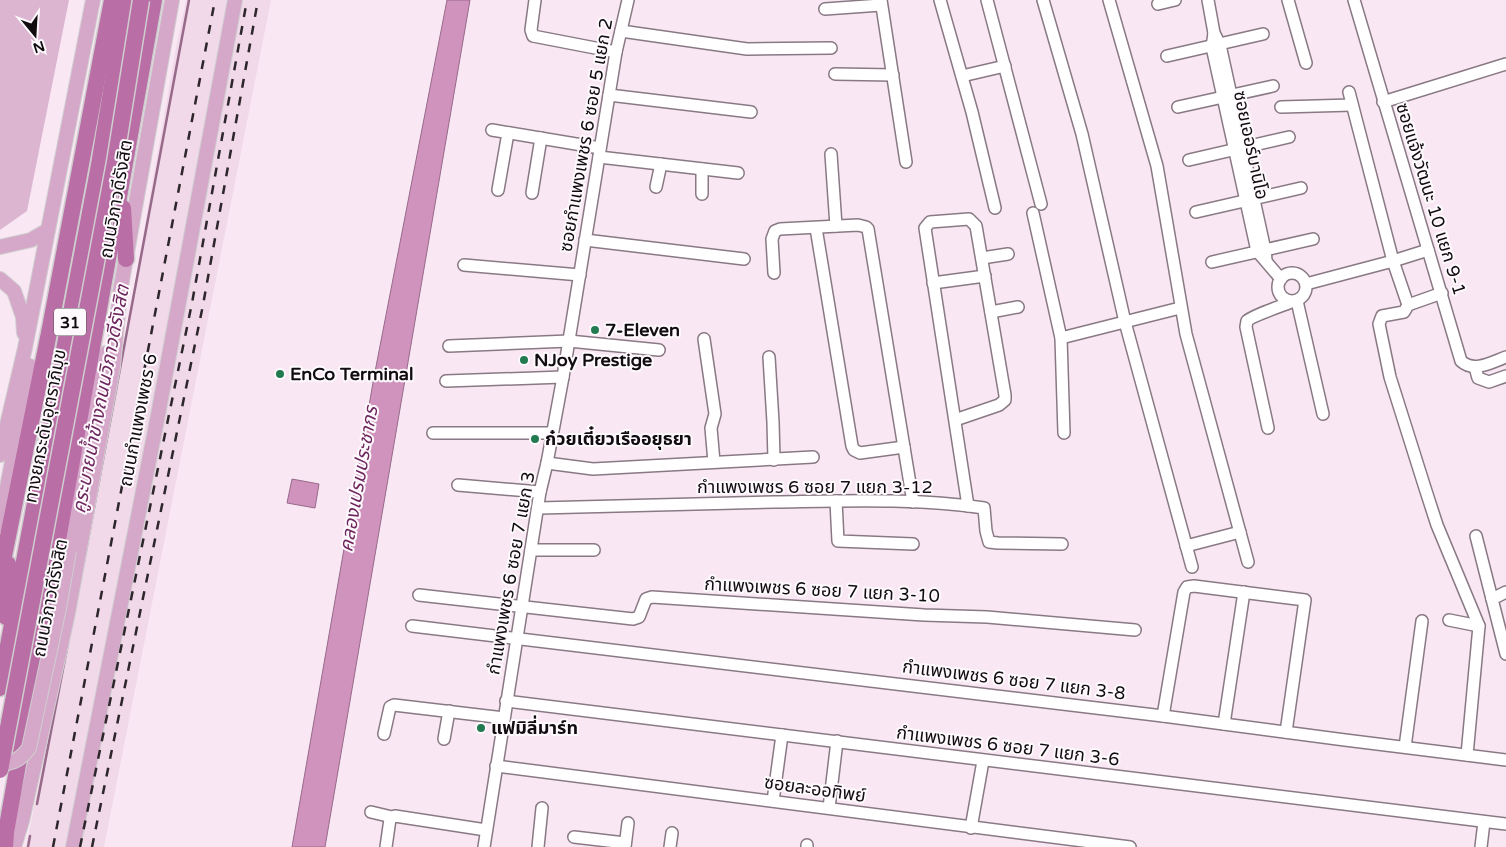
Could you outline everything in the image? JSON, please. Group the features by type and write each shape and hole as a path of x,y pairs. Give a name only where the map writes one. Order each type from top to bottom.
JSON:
{"highway":[{"path":"0,576 4,530 25,455 112,0"},
{"name":"ถนนวิภาวดีรังสิต","path":"0,660 126,0"},
{"name":"ทางยกระดับอุตราภิมุข","path":"0,688 98,174 126,0"},
{"name":"ทางยกระดับอุตราภิมุข","path":"0,770 115,162 140,0"},
{"name":"ถนนวิภาวดีรังสิต","path":"5,847 6,832 154,0"},
{"path":"121,181 126,258"},
{"path":"4,530 5,634"}],"main road":[{"name":"31","path":"0,455 25,348 93,0"},
{"name":"ถนนวิภาวดีรังสิต","path":"14,847 22,821 68,613 113,367 120,292 172,0"},
{"name":"ถนนกำแพงเพชร 6","path":"72,847 162,396 235,0"},
{"path":"4,530 49,262 53,202"},
{"path":"0,247 31,240 48,230"},
{"path":"0,279 14,291 23,317 25,348"},
{"path":"0,764 11,763 22,758 29,748 56,626 109,334 120,292"}],"street":[{"path":"535,0 531,30 533,36 616,52"},
{"name":"ซอยกำแพงเพชร 6 ซอย 5 แยก 2","path":"580,275 616,52 628,0"},
{"path":"940,0 962,76 995,208"},
{"path":"987,0 1041,204"},
{"path":"1043,0 1082,134 1126,322 1192,567"},
{"path":"1110,0 1161,183 1180,308 1248,562"},
{"path":"1158,4 1175,0"},
{"name":"ซอยเออร์บานิโอ","path":"1208,0 1226,96 1263,254 1281,279 1278,283 1278,291 1283,298 1294,301"},
{"path":"1288,0 1306,63"},
{"name":"ซอยแจ้งวัฒนะ 10 แยก 9-1","path":"1354,0 1461,361 1465,365 1475,367"},
{"path":"825,9 881,3 906,162"},
{"path":"621,31 747,49 831,48"},
{"path":"1167,56 1264,34"},
{"path":"1383,102 1506,64"},
{"path":"962,76 1005,66"},
{"path":"835,74 893,74"},
{"path":"1178,108 1273,86"},
{"path":"1349,92 1392,261 1408,305"},
{"path":"609,94 751,112"},
{"path":"1281,107 1352,105"},
{"path":"492,130 541,138 661,164 738,173"},
{"path":"498,190 508,133"},
{"path":"1189,160 1290,137"},
{"path":"532,193 541,138"},
{"path":"831,154 836,226"},
{"path":"656,187 661,164"},
{"path":"702,169 702,194"},
{"path":"1196,212 1301,188"},
{"path":"1033,214 1061,338 1064,433"},
{"path":"955,420 994,408 1005,400 992,312 976,226 969,219 930,222 925,228 968,506"},
{"path":"774,273 772,239 775,231 780,229 836,226 863,226 868,229 912,502"},
{"path":"816,228 852,446 854,450 860,453 904,448"},
{"path":"1212,262 1263,254 1313,239"},
{"path":"585,240 744,259"},
{"path":"1306,284 1428,250"},
{"path":"982,258 1008,254"},
{"path":"464,265 580,275"},
{"path":"1268,428 1246,327 1249,318 1304,296 1306,284 1297,274 1288,274 1281,279"},
{"name":"กำแพงเพชร 6 ซอย 7 แยก 3","path":"484,847 516,640 539,508 540,492 547,463 580,275"},
{"path":"933,283 985,276"},
{"path":"1442,293 1408,305 1404,312 1382,316 1379,324 1390,377 1437,525 1479,626 1467,755"},
{"path":"1294,301 1323,414"},
{"path":"992,312 1018,307"},
{"path":"1061,338 1180,308"},
{"path":"704,339 715,414 711,428 714,462"},
{"path":"449,346 569,341 658,350"},
{"path":"769,357 774,460"},
{"path":"1506,357 1475,367 1478,378 1489,382 1506,376"},
{"path":"446,381 563,376"},
{"path":"433,433 552,433"},
{"path":"547,463 593,469 813,457"},
{"path":"458,485 540,492"},
{"path":"836,501 838,541 913,544"},
{"name":"กำแพงเพชร 6 ซอย 7 แยก 3-12","path":"539,508 836,501 912,502 984,508 986,532 989,542 1062,544"},
{"path":"1186,546 1240,532"},
{"path":"1476,536 1506,654"},
{"path":"531,550 594,550"},
{"path":"1163,716 1185,588 1194,586 1244,592 1305,600 1286,732"},
{"path":"1224,724 1244,592"},
{"path":"1492,599 1506,592"},
{"path":"419,595 522,607"},
{"name":"กำแพงเพชร 6 ซอย 7 แยก 3-10","path":"522,607 637,619 646,599 652,597 924,615 987,617 1135,630"},
{"path":"1450,620 1479,626"},
{"path":"1404,747 1422,621"},
{"name":"กำแพงเพชร 6 ซอย 7 แยก 3-8","path":"412,626 516,640 1163,716 1506,760"},
{"name":"กำแพงเพชร 6 ซอย 7 แยก 3-6","path":"506,702 1506,824"},
{"path":"384,734 390,707 394,705 504,718"},
{"path":"444,738 449,711"},
{"path":"774,801 782,735"},
{"path":"828,808 837,742"},
{"path":"971,828 983,760"},
{"name":"ซอยละออทิพย์","path":"496,766 1130,847"},
{"path":"538,847 542,808"},
{"path":"370,812 392,817 486,830"},
{"path":"386,847 390,819 392,817"},
{"path":"1480,847 1484,822"},
{"path":"574,837 625,845 628,823"},
{"path":"670,847 672,833"}],"shaded area":[{"path":"0,0 69,0 27,211 0,230"},
{"path":"186,0 271,0 104,847 26,847 100,481"}],"water":[{"name":"คลองเปรมประชากร","path":"447,0 470,0 325,847 292,847 374,377"},
{"path":"292,479 319,484 315,508 287,503"}],"waterway":[{"name":"คูระบายน้ำข้างถนนวิภาวดีรังสิต","path":"84,561 189,0"},
{"name":"คูระบายน้ำข้างถนนวิภาวดีรังสิต","path":"37,804 68,643"},
{"name":"คูระบายน้ำข้างถนนวิภาวดีรังสิต","path":"28,847 30,836"}],"railway":[{"path":"53,847 215,0"},
{"path":"80,847 192,303 247,0"},
{"path":"92,847 203,305 258,0"}],"place":[{"name":"7-Eleven","path":"595,330"},
{"name":"NJoy Prestige","path":"524,360"},
{"name":"EnCo Terminal","path":"280,374"},
{"name":"ก๋วยเตี๋ยวเรืออยุธยา","path":"535,439"},
{"name":"แฟมิลี่มาร์ท","path":"481,728"}]}
